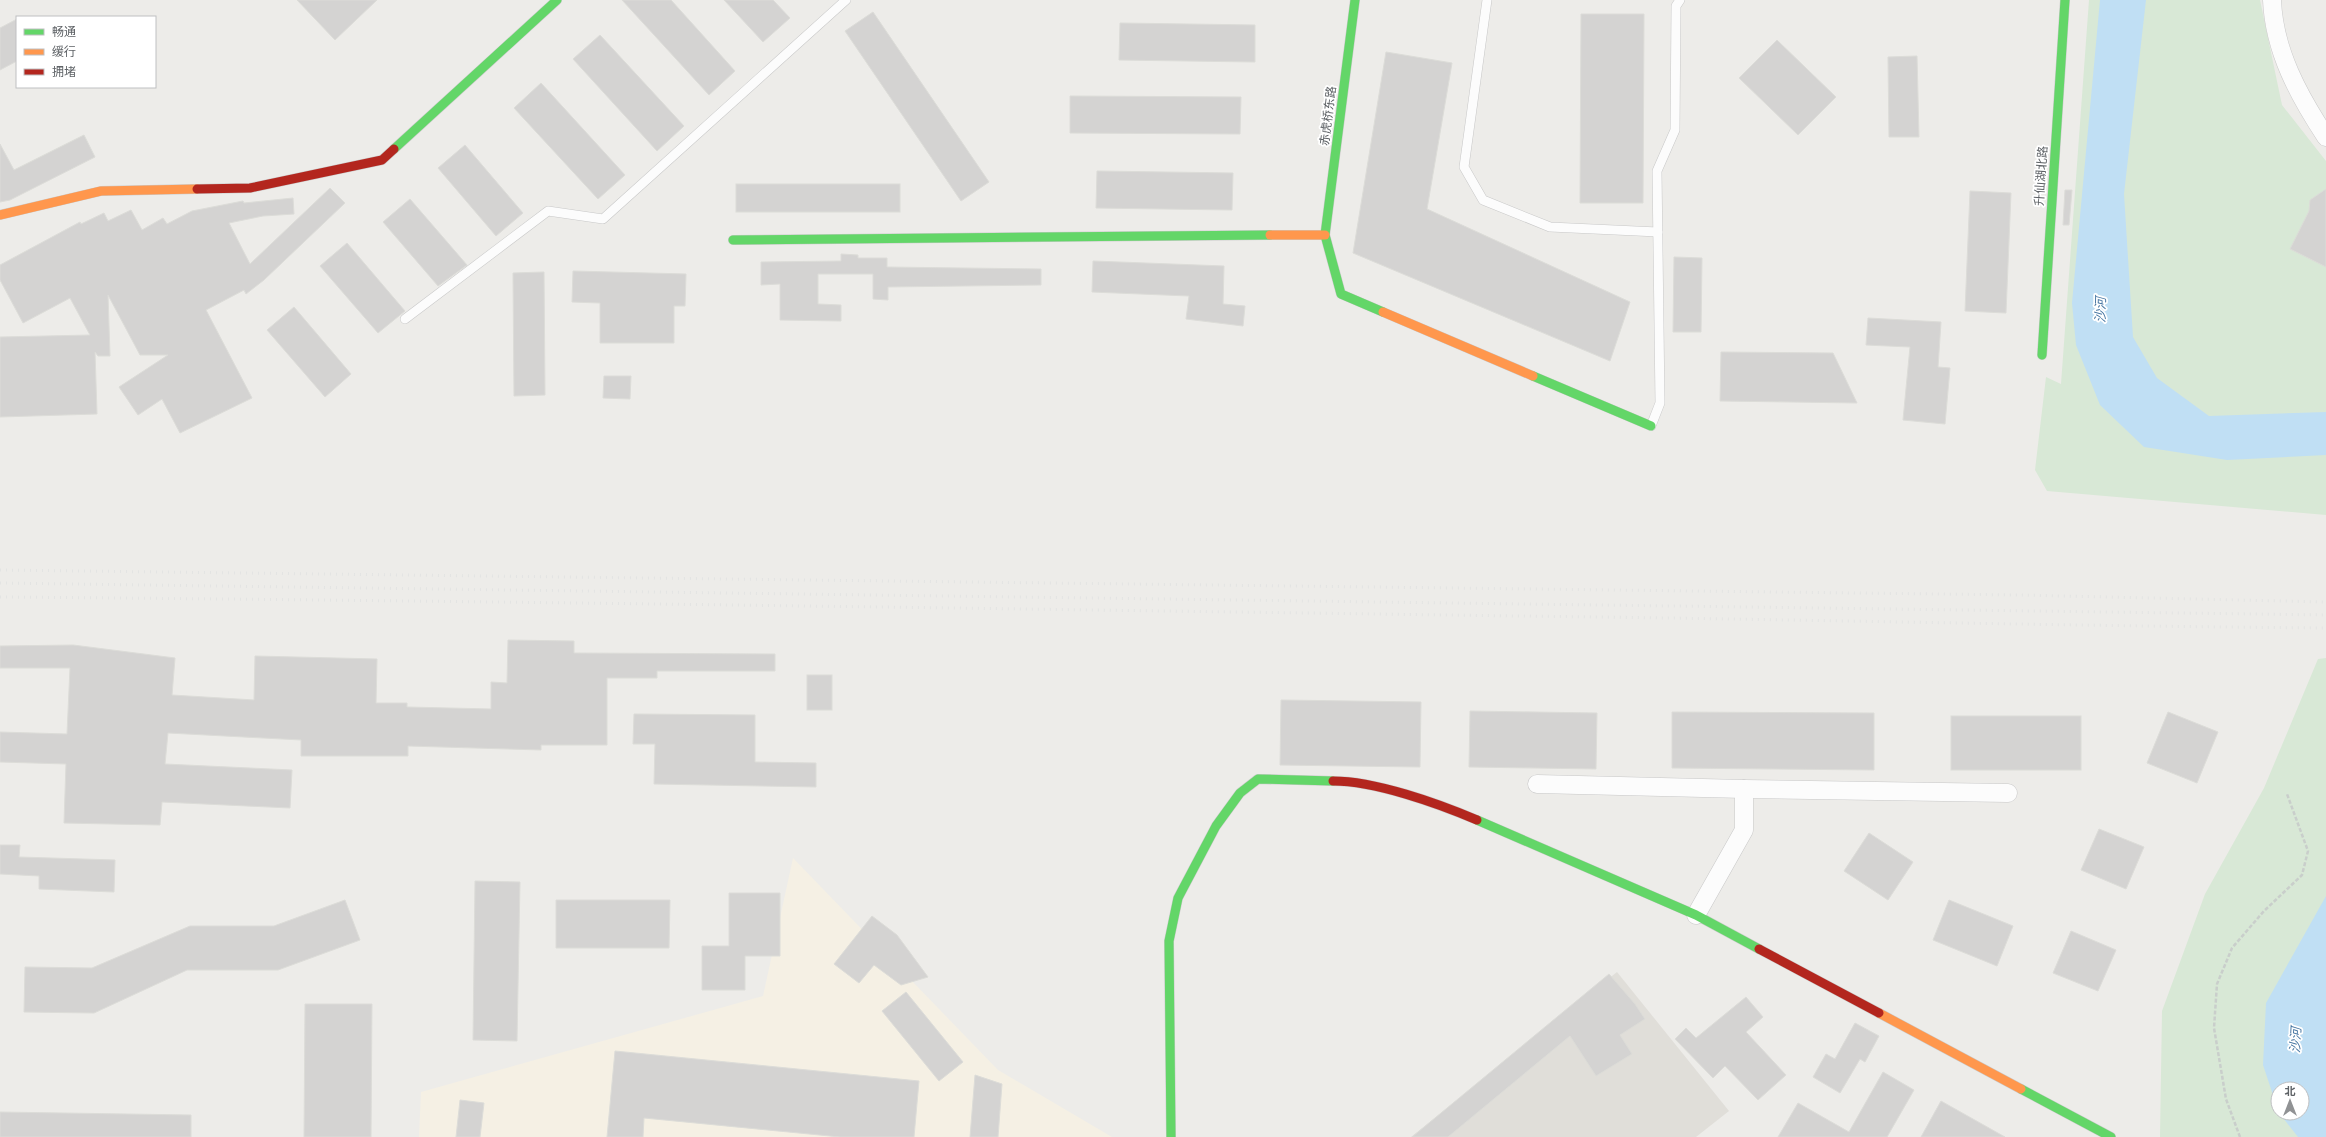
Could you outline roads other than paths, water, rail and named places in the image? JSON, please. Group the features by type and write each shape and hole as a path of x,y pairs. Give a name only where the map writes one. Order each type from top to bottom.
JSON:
{"street":[{"path":"0,215 101,191 250,188 382,160 557,0"},
{"name":"赤虎桥东路","path":"1325,235 1355,0"},
{"name":"升仙湖北路","path":"2042,354 2065,0"},
{"path":"2272,0 2284,61 2299,96 2326,137"},
{"path":"733,240 1325,235 1341,294 1651,426"},
{"path":"1172,1137 1169,941 1178,898 1216,826 1240,793 1258,780 1354,781 1449,808 1696,914 2111,1137"},
{"path":"1537,784 1744,790 2008,793"},
{"path":"1696,914 1744,830 1744,790"}],"lane":[{"path":"405,319 548,211 603,220 846,0"},
{"path":"1487,0 1464,167 1483,200 1550,227 1658,232"},
{"path":"1651,426 1660,403 1658,171 1675,130 1676,6 1680,0"}],"water":[{"name":"沙河","path":"2100,0 2146,0 2124,194 2133,337 2157,378 2209,416 2326,412 2326,455 2227,460 2144,447 2100,405 2076,345 2072,303"},
{"name":"沙河","path":"2326,896 2326,1137 2298,1137 2285,1121 2310,1121 2310,1081 2270,1081 2270,1086 2263,1065 2266,1003"}],"railway":[{"path":"0,570 2019,595 2326,602"},
{"path":"0,583 2326,615"},
{"path":"0,597 760,605 2326,628"}]}
